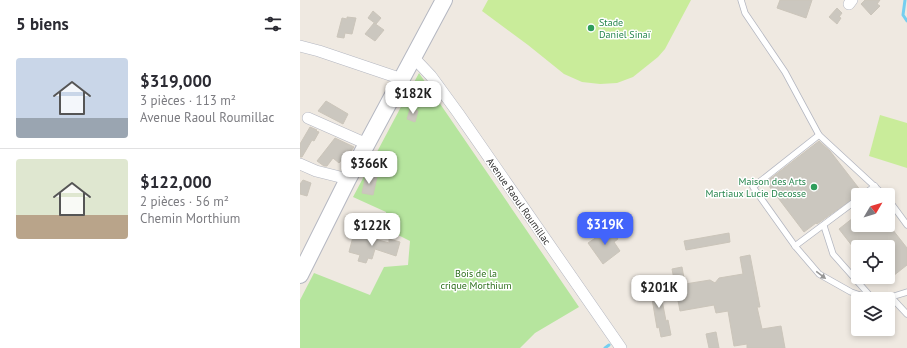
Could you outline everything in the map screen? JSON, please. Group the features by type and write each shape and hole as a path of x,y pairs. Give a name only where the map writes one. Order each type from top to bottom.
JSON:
{"street":[{"path":"301,271 348,179 444,0"},
{"path":"300,46 402,79"},
{"name":"Avenue Raoul Roumillac","path":"413,57 436,82 621,348"},
{"path":"308,118 367,144"},
{"path":"300,164 316,171 348,179"}],"lane":[{"path":"741,0 745,13 785,72 819,135 875,186 872,188"},
{"path":"819,135 753,187 795,246 819,274 851,292"},
{"path":"795,246 851,205"},
{"path":"895,209 907,225"},
{"path":"824,226 833,254 866,292"},
{"path":"895,296 907,292"},
{"path":"895,301 907,314"}],"green space":[{"name":"Stade Daniel Sinaï","path":"488,0 691,0 665,49 658,57 633,77 617,83 600,84 582,82 564,74 482,11"},
{"name":"Bois de la crique Morthium","path":"419,73 579,307 535,333 520,348 300,348 300,300 314,273 370,295 384,267 408,265 410,241 388,230 386,212 353,197"},
{"path":"880,115 907,123 907,168 869,156"}],"building":[{"path":"780,0 812,0 806,18 777,8"},
{"path":"865,0 880,0 877,4 880,6 871,15 861,4"},
{"path":"837,8 842,13 837,24 829,17"},
{"path":"373,11 381,18 376,24 368,18"},
{"path":"347,17 356,18 352,34 345,33 344,38 337,37 342,18 347,19"},
{"path":"374,23 384,30 375,41 365,34"},
{"path":"326,101 348,114 343,124 318,111"},
{"path":"410,109 418,111 415,122 407,119"},
{"path":"310,127 319,132 314,141 312,140 302,157 300,157 300,144"},
{"path":"335,138 354,147 339,163 333,158 327,166 324,166 317,161"},
{"name":"Maison des Arts Martiaux Lucie Decosse","path":"819,141 830,151 859,188 851,188 851,200 804,232 766,182"},
{"path":"366,174 377,177 373,195 362,193"},
{"path":"303,180 311,183 307,196 300,194 300,184"},
{"path":"851,220 851,232 894,232 907,248 907,265 895,274 895,240 851,240 851,244 839,229"},
{"path":"610,228 618,239 614,242 620,251 603,264 588,243"},
{"path":"354,233 389,243 389,239 400,242 396,256 375,249 372,259 368,258 366,263 358,261 360,255 349,252"},
{"path":"729,233 730,242 686,250 684,241"},
{"path":"750,255 760,307 757,307 762,329 781,326 785,348 747,348 747,344 734,346 728,311 716,313 714,305 680,311 672,269 682,267 685,284 710,280 715,283 719,278 743,274 740,257"},
{"path":"658,279 666,321 668,320 671,335 661,337 659,327 657,328 649,281"},
{"path":"716,332 719,348 709,348 706,334"}],"waterway":[{"path":"905,0 903,15 907,21"},
{"path":"605,348 609,345"}],"place":[{"name":"Stade Daniel Sinaï","path":"591,28"},
{"name":"Maison des Arts Martiaux Lucie Decosse","path":"814,187"}]}
